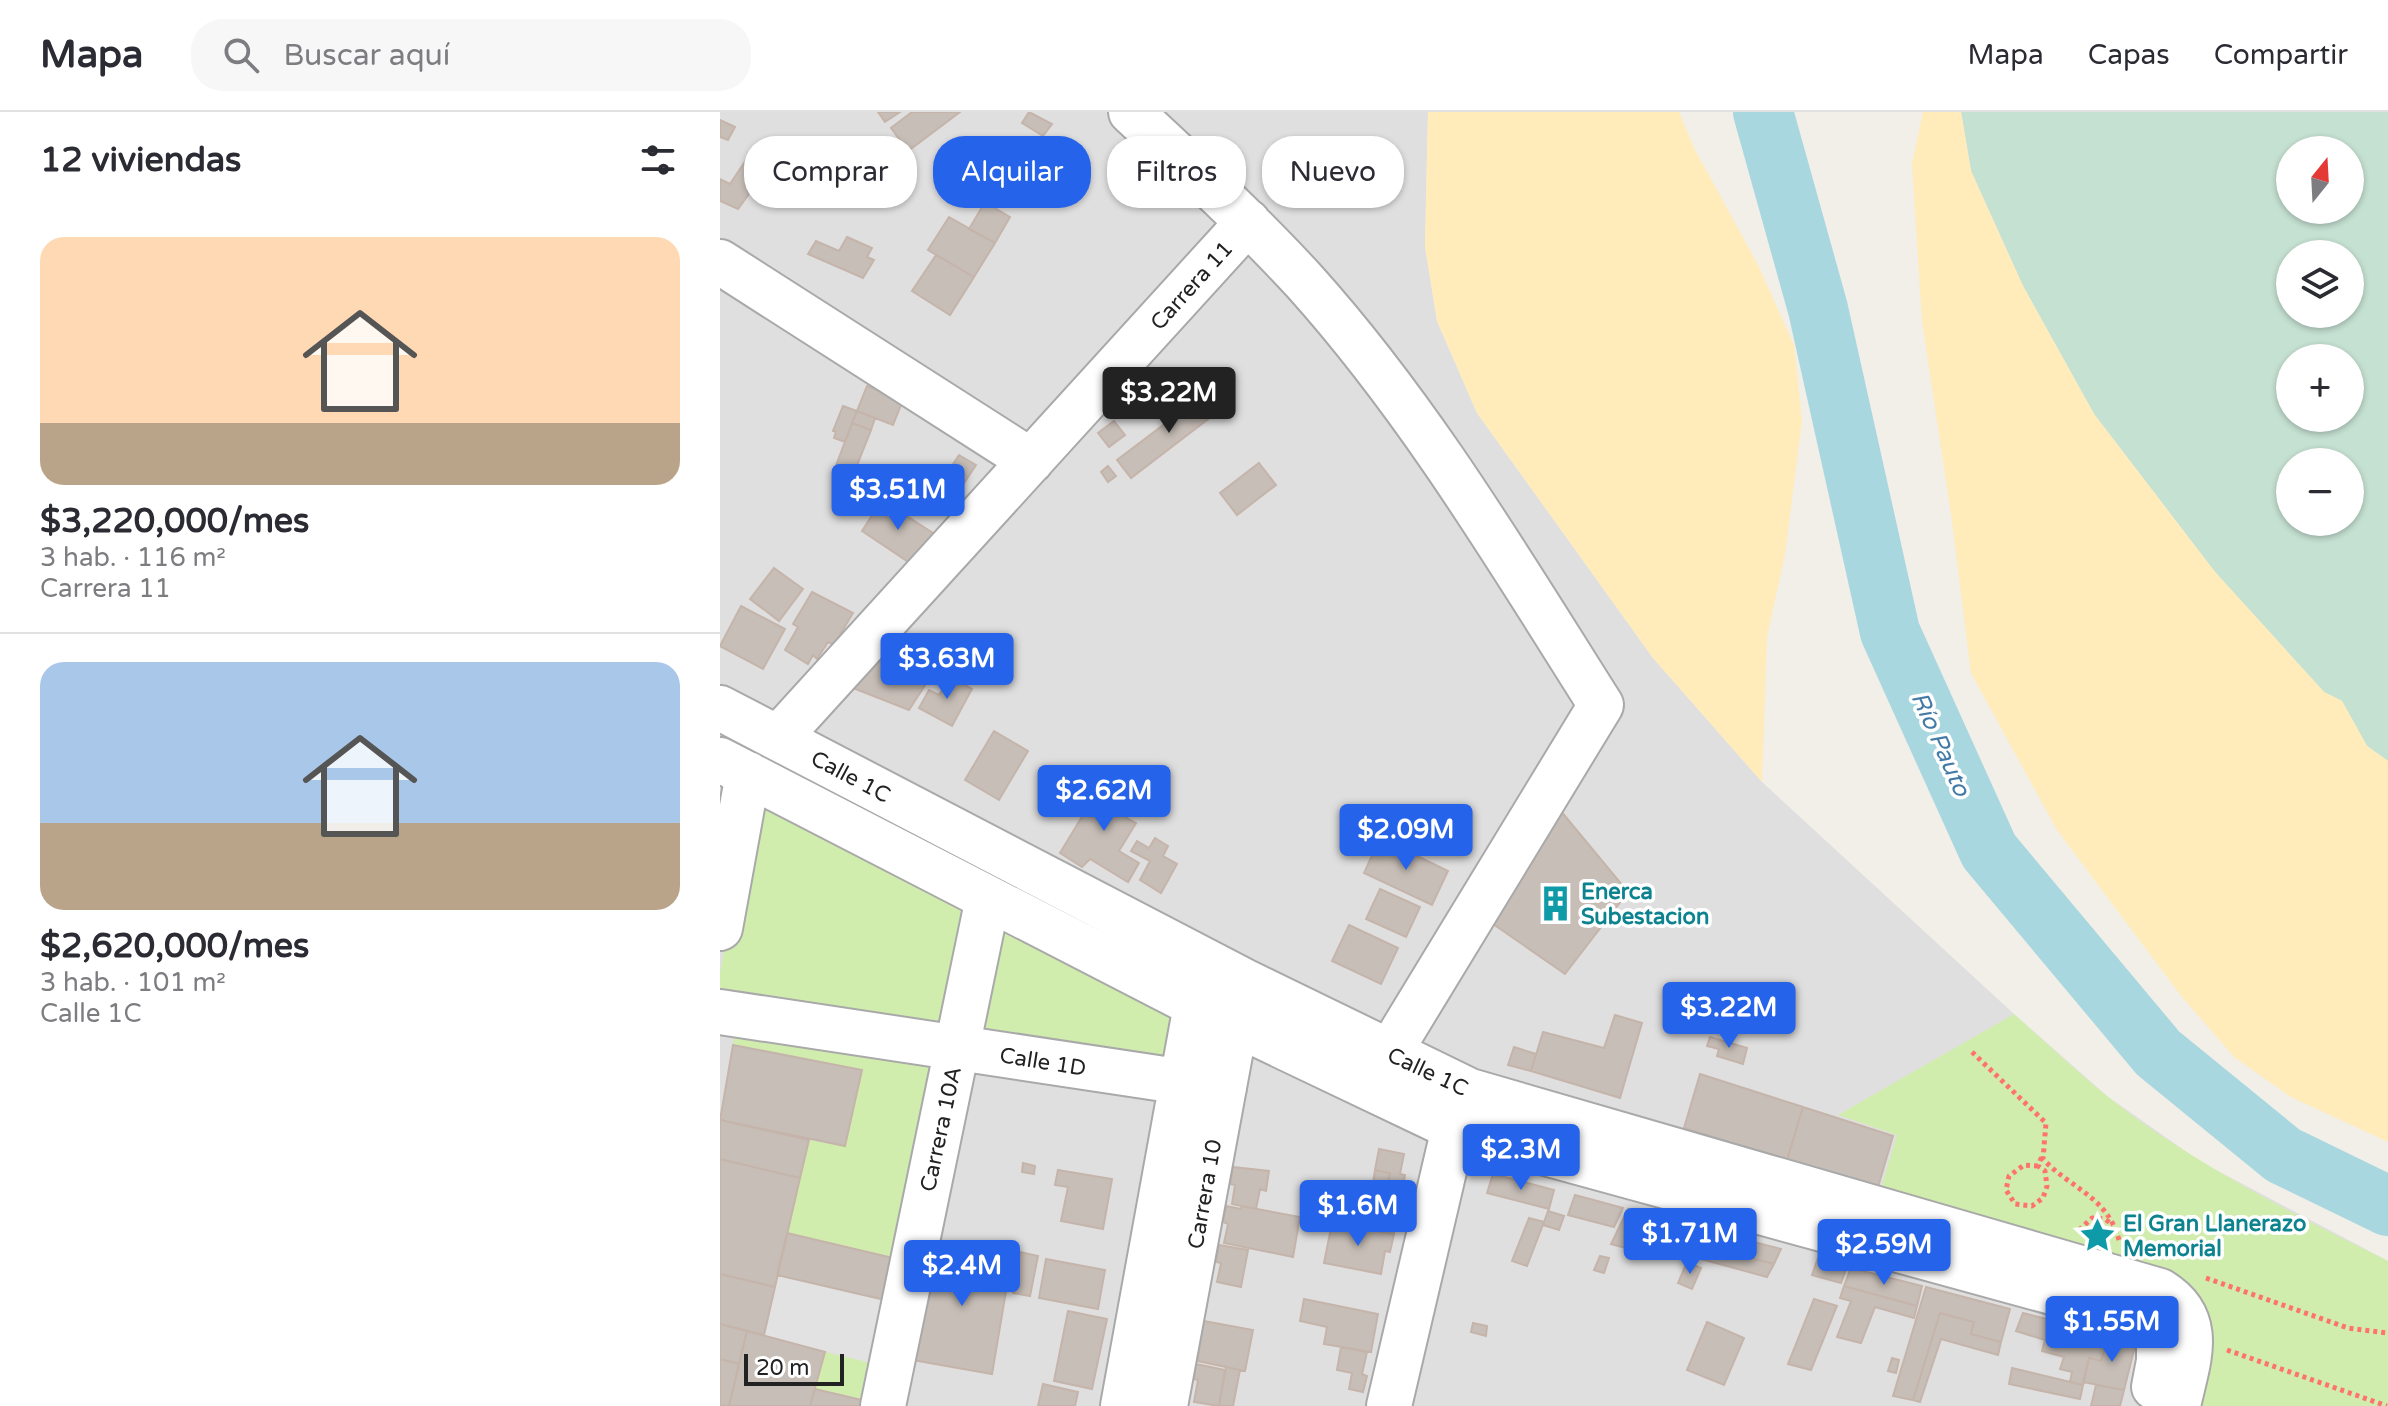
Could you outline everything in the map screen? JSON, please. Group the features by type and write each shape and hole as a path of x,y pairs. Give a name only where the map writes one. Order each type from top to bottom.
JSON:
{"street":[{"path":"1131,112 1248,222 1306,283 1404,407 1468,496 1601,705 1389,1053"},
{"name":"Carrera 11","path":"778,738 1248,222"},
{"path":"720,262 1031,461"},
{"name":"Calle 1C","path":"720,708 1244,981 1470,1091 2120,1278 2160,1291 2182,1315"},
{"path":"720,928 734,767"},
{"name":"Calle 1C","path":"734,767 1196,1005 1454,1128 2143,1317 2182,1315"},
{"name":"Carrera 10A","path":"883,1406 988,898"},
{"name":"Carrera 10","path":"1123,1406 1204,1085 1236,1024 1244,981"},
{"name":"Carrera 10","path":"1165,1406 1204,1085 1196,1005"},
{"name":"Calle 1D","path":"720,1012 1204,1085"},
{"path":"1389,1406 1454,1128"},
{"path":"2151,1406 2159,1361 2182,1315"},
{"path":"2178,1406 2182,1315"}],"path":[{"path":"1972,1052 2046,1123 2047,1131 2038,1166"},
{"path":"2042,1155 2047,1163 2109,1215 2122,1250"},
{"path":"2024,1165 2038,1166 2045,1171 2048,1180 2043,1198 2032,1206 2015,1204 2005,1185 2009,1176 2024,1165"},
{"path":"2182,1315 2388,1333"},
{"path":"2182,1315 2210,1344 2387,1406"}],"shaded area":[{"path":"720,112 1428,112 1425,246 1437,321 1477,413 1653,658 1762,782 2107,1096 2201,1162 2388,1261 2388,1406 720,1406"},
{"path":"777,1275 885,1300 871,1363 764,1335"}],"green space":[{"path":"1961,112 2388,112 2388,761 2367,746 2342,701 2324,692 2215,572 2094,414 2023,286 1971,171"},
{"path":"751,799 977,911 953,1036 720,1001 720,974"},
{"path":"989,916 1187,1010 1176,1070 966,1039"},
{"path":"2014,1014 2077,1071 2144,1124 2263,1197 2388,1261 2388,1406 2188,1406 2197,1358 1877,1202 1897,1135 1838,1115"},
{"path":"736,1027 939,1056 893,1258 787,1233 809,1140 845,1146 862,1070 733,1045"},
{"path":"825,1352 871,1363 866,1401 815,1389"}],"sand":[{"path":"1428,112 1679,112 1694,148 1758,265 1794,345 1802,421 1785,554 1767,637 1762,782 1653,658 1477,413 1437,321 1425,247"},
{"path":"1923,112 1961,112 1971,171 2023,286 2094,414 2215,572 2324,692 2342,701 2367,746 2388,761 2388,1142 2291,1097 2234,1057 2182,997 2057,830 1971,673 1922,321 1912,164"}],"building":[{"path":"878,112 900,112 885,122"},
{"path":"912,112 960,112 917,144 917,136 897,136 891,128"},
{"path":"1029,112 1052,124 1043,136 1022,123"},
{"path":"720,120 735,127 728,140 720,137"},
{"path":"744,163 744,201 738,209 720,201 720,179 730,184"},
{"path":"981,208 995,208 1010,217 995,243 969,229"},
{"path":"949,217 995,243 974,277 928,250"},
{"path":"847,237 872,248 867,257 874,260 863,278 808,254 816,241 839,251"},
{"path":"936,255 974,277 950,315 912,291"},
{"path":"867,386 903,400 893,425 857,411"},
{"path":"1207,392 1220,410 1131,478 1117,460"},
{"path":"843,406 857,411 845,442 834,438 836,432 833,431"},
{"path":"857,411 875,418 871,430 852,423"},
{"path":"1114,421 1125,435 1109,447 1098,433"},
{"path":"852,423 871,430 852,478 834,471"},
{"path":"959,455 976,465 956,495 940,484"},
{"path":"1259,463 1276,485 1237,515 1220,493"},
{"path":"1108,466 1116,476 1108,482 1101,472"},
{"path":"882,500 933,533 913,565 862,531"},
{"path":"774,568 803,589 779,621 750,599"},
{"path":"812,592 853,613 834,645 828,642 817,659 813,655 808,664 785,650 798,627 793,624"},
{"path":"741,606 785,629 763,669 720,646"},
{"path":"878,654 897,662 893,670 918,680 923,672 931,676 909,710 853,688"},
{"path":"950,677 972,689 952,726 919,708 929,690 939,695"},
{"path":"994,731 1028,751 999,800 965,780"},
{"path":"1106,777 1131,791 1118,813 1136,823 1119,851 1139,863 1128,882 1090,859 1082,867 1060,853"},
{"name":"Enerca Subestacion","path":"1560,810 1628,892 1565,974 1483,917"},
{"path":"1155,838 1168,846 1163,856 1177,864 1161,893 1140,880 1150,861 1131,851 1137,841 1149,848"},
{"path":"1380,838 1448,871 1432,905 1364,873"},
{"path":"1380,889 1420,907 1406,937 1366,919"},
{"path":"1349,925 1398,948 1381,984 1332,961"},
{"path":"1615,1015 1642,1023 1620,1098 1531,1071 1543,1032 1604,1048"},
{"path":"1710,1037 1747,1048 1743,1064 1717,1056 1719,1049 1707,1046"},
{"path":"733,1045 862,1070 845,1146 720,1120"},
{"path":"1514,1047 1536,1054 1531,1071 1508,1065"},
{"path":"1700,1074 1803,1107 1787,1160 1684,1128"},
{"path":"1803,1107 1893,1136 1878,1187 1787,1160"},
{"path":"720,1120 809,1140 800,1178 720,1159"},
{"path":"1379,1149 1404,1154 1400,1174 1405,1175 1402,1192 1387,1189 1390,1173 1375,1170"},
{"path":"720,1159 800,1178 775,1287 720,1274"},
{"path":"1023,1163 1035,1166 1034,1174 1022,1172"},
{"path":"1233,1167 1269,1171 1266,1191 1260,1189 1256,1209 1232,1204 1235,1185 1230,1184"},
{"path":"1058,1170 1112,1179 1103,1229 1061,1221 1068,1187 1055,1185"},
{"path":"1375,1170 1390,1173 1386,1192 1372,1189"},
{"path":"1493,1174 1554,1190 1549,1209 1487,1193"},
{"path":"1370,1192 1395,1197 1392,1216 1397,1217 1394,1234 1364,1229"},
{"path":"1575,1195 1623,1208 1614,1227 1568,1215"},
{"path":"1226,1206 1300,1217 1293,1257 1224,1243 1228,1224 1223,1222"},
{"path":"1628,1209 1687,1224 1679,1243 1633,1231 1626,1248 1611,1244"},
{"path":"1548,1211 1564,1216 1559,1230 1543,1225"},
{"path":"1529,1218 1544,1222 1527,1266 1512,1261"},
{"path":"1332,1223 1394,1234 1390,1252 1385,1251 1381,1274 1324,1263"},
{"path":"787,1233 893,1258 885,1300 777,1275"},
{"path":"1701,1233 1730,1241 1722,1257 1694,1249"},
{"path":"1732,1236 1750,1241 1743,1256 1774,1264 1767,1277 1690,1256 1694,1249 1722,1257"},
{"path":"1750,1241 1781,1249 1774,1264 1743,1256"},
{"path":"932,1242 1012,1256 992,1374 912,1360"},
{"path":"1219,1245 1248,1250 1241,1287 1217,1282 1221,1263 1216,1262"},
{"path":"1020,1252 1038,1256 1030,1296 1013,1293"},
{"path":"1600,1256 1609,1258 1604,1273 1594,1270"},
{"path":"1818,1258 1847,1266 1841,1283 1812,1275"},
{"path":"1046,1259 1105,1270 1098,1309 1039,1298"},
{"path":"1687,1262 1701,1268 1692,1289 1678,1283"},
{"path":"1851,1268 1922,1286 1917,1306 1844,1286"},
{"path":"720,1274 775,1287 764,1335 720,1324"},
{"path":"1844,1286 1917,1306 1914,1318 1875,1307 1861,1343 1837,1337 1851,1301 1840,1298"},
{"path":"1926,1287 2010,1309 2001,1342 1971,1334 1974,1322 1940,1313 1913,1400 1893,1396"},
{"path":"1304,1299 1378,1314 1371,1352 1324,1344 1327,1327 1300,1321"},
{"path":"1814,1299 1837,1306 1811,1370 1788,1364"},
{"path":"1068,1311 1107,1319 1092,1389 1054,1381"},
{"path":"1940,1313 1974,1322 1971,1334 2001,1342 1998,1355 1941,1339 1920,1402 1913,1400"},
{"path":"2023,1313 2109,1335 2101,1361 2089,1358 2083,1385 2070,1382 2072,1372 2060,1369 2064,1357 2042,1351 2045,1340 2016,1331"},
{"path":"1204,1321 1253,1330 1245,1371 1197,1361"},
{"path":"1707,1322 1744,1338 1724,1385 1687,1370"},
{"path":"1473,1323 1487,1326 1486,1336 1471,1332"},
{"path":"720,1324 747,1331 739,1364 720,1359"},
{"path":"747,1331 825,1352 810,1406 729,1406"},
{"path":"2109,1335 2136,1342 2124,1390 2083,1382 2089,1358 2101,1361"},
{"path":"1341,1347 1367,1352 1362,1374 1367,1376 1363,1392 1349,1389 1352,1373 1337,1370"},
{"path":"1892,1358 1899,1360 1896,1373 1888,1371"},
{"path":"720,1359 739,1364 729,1406 720,1406"},
{"path":"1196,1364 1225,1370 1219,1406 1194,1402 1198,1380 1194,1379"},
{"path":"1226,1367 1240,1370 1233,1406 1219,1406"},
{"path":"2012,1368 2083,1385 2080,1399 2009,1384"},
{"path":"1043,1384 1078,1392 1075,1406 1038,1406"},
{"path":"2096,1385 2124,1390 2120,1406 2091,1406"},
{"path":"815,1389 866,1401 865,1406 810,1406"}],"waterway":[{"name":"Río Pauto","path":"1763,112 1818,309 1890,632 1989,851 2158,1053 2283,1155 2388,1206"}],"place":[{"name":"Enerca Subestacion","path":"1555,904"},
{"name":"El Gran Llanerazo Memorial","path":"2097,1236"}]}
